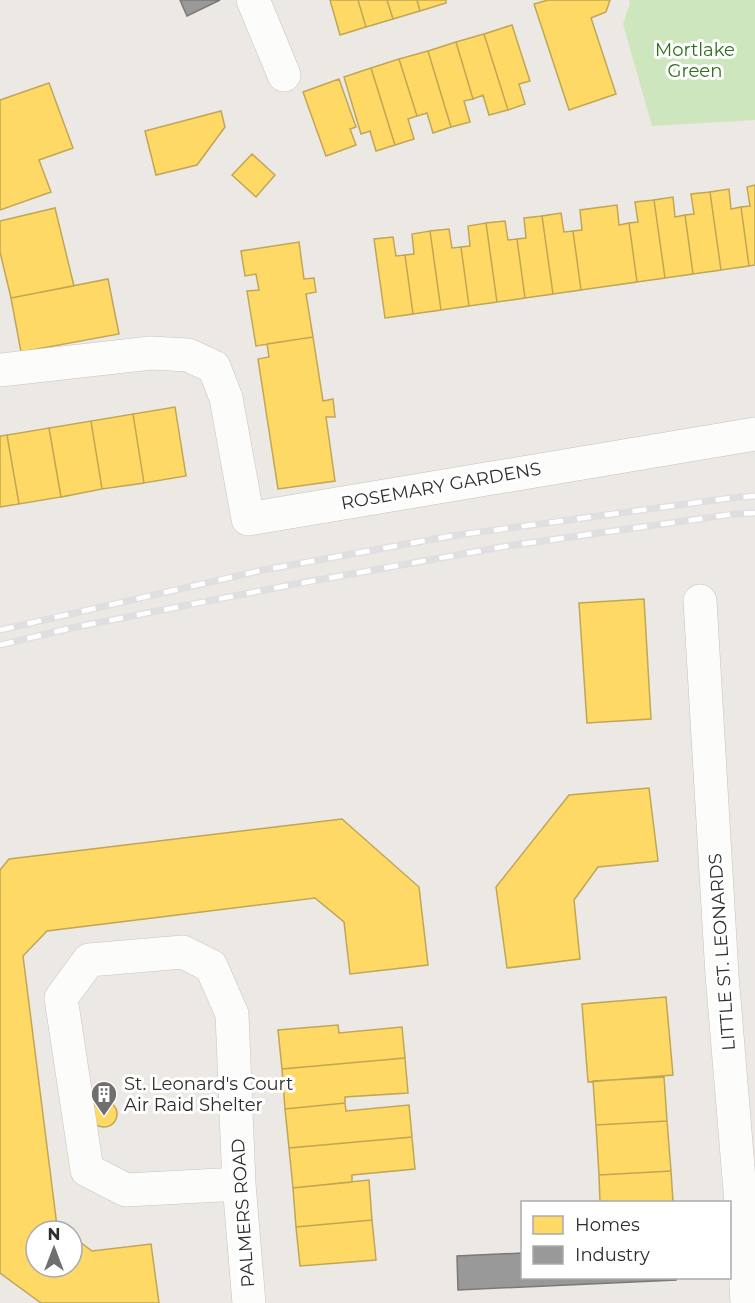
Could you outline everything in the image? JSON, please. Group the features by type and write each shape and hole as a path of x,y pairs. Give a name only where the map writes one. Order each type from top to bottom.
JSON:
{"street":[{"path":"253,0 284,75"},
{"name":"ROSEMARY GARDENS","path":"0,370 151,353 188,355 214,367 226,398 248,519 755,434"},
{"name":"LITTLE ST. LEONARDS","path":"700,601 722,975 749,1239 747,1303"},
{"name":"PALMERS ROAD","path":"239,1184 126,1190 87,1170 61,998 88,960 183,952 211,966 232,1014 239,1184 249,1303"}],"green space":[{"name":"Mortlake Green","path":"629,0 755,0 755,120 652,126 623,24"}],"building: Homes":[{"path":"330,0 358,0 366,27 340,35"},
{"path":"358,0 387,0 393,19 366,27"},
{"path":"387,0 417,0 420,11 393,19"},
{"path":"417,0 446,0 446,3 420,11"},
{"path":"548,0 610,0 606,12 591,18 616,94 569,110 534,4"},
{"path":"512,25 530,81 519,84 525,104 508,110 484,34"},
{"path":"484,34 508,110 489,115 483,95 473,99 456,42"},
{"path":"456,42 473,99 464,101 470,122 451,127 428,51"},
{"path":"428,51 451,127 433,133 427,113 417,116 399,59"},
{"path":"399,59 417,116 408,119 414,139 395,145 371,68"},
{"path":"371,68 395,145 376,151 370,131 361,134 344,77"},
{"path":"339,79 356,127 350,129 356,145 326,156 303,92"},
{"path":"49,83 73,148 39,160 51,192 0,210 0,100"},
{"path":"221,111 225,127 197,165 156,175 145,131"},
{"path":"252,154 275,175 256,197 232,175"},
{"path":"755,185 755,265 749,266 741,207 750,206 747,187"},
{"path":"729,189 731,209 741,207 749,266 721,270 710,192"},
{"path":"710,192 721,270 693,274 685,215 694,214 691,194"},
{"path":"673,197 675,217 685,215 693,274 665,278 654,200"},
{"path":"654,200 665,278 637,282 629,223 638,222 635,202"},
{"path":"617,205 619,225 629,223 637,282 581,290 573,231 582,230 580,210"},
{"path":"55,208 74,286 11,298 0,252 0,221"},
{"path":"561,213 564,232 573,231 581,290 553,294 542,216"},
{"path":"542,216 553,294 525,298 517,239 526,238 524,218"},
{"path":"505,221 508,240 517,239 525,298 497,302 486,223"},
{"path":"486,223 497,302 469,306 461,247 470,246 468,226"},
{"path":"449,229 452,248 461,247 469,306 441,310 430,231"},
{"path":"430,231 441,310 413,314 405,255 414,254 412,234"},
{"path":"393,237 396,256 405,255 413,314 385,318 374,239"},
{"path":"299,242 304,279 314,278 316,292 306,294 313,337 256,346 247,291 259,290 256,274 245,276 241,251"},
{"path":"108,279 119,334 21,352 11,298"},
{"path":"313,337 323,401 333,399 335,417 326,417 335,481 278,489 258,359 269,357 267,344"},
{"path":"175,407 186,476 144,483 133,414"},
{"path":"133,414 144,483 102,489 91,421"},
{"path":"91,421 102,489 61,497 49,428"},
{"path":"49,428 61,497 19,504 7,435"},
{"path":"7,435 19,504 0,507 0,436"},
{"path":"644,599 651,719 587,723 579,603"},
{"path":"649,788 658,861 598,867 574,900 580,959 507,968 496,887 569,795"},
{"path":"342,819 419,887 428,965 350,974 344,922 315,898 47,931 23,956 56,1219 24,1219 24,1279 84,1279 84,1245 92,1251 151,1244 159,1303 41,1303 0,1273 0,870 9,859"},
{"path":"666,997 673,1075 588,1082 582,1004"},
{"path":"338,1025 339,1033 402,1027 405,1058 282,1069 278,1030"},
{"path":"405,1058 408,1093 345,1097 345,1103 285,1109 282,1069"},
{"path":"664,1077 667,1121 596,1125 593,1081"},
{"name":"St. Leonard's Court Air Raid Shelter","path":"104,1101 113,1105 117,1114 113,1123 104,1127 95,1123 91,1114 95,1105"},
{"path":"345,1103 346,1111 409,1105 412,1137 289,1148 285,1109"},
{"path":"667,1121 671,1171 599,1175 596,1125"},
{"path":"412,1137 415,1169 352,1175 352,1182 293,1188 289,1148"},
{"path":"671,1171 673,1201 600,1201 599,1175"},
{"path":"369,1180 372,1220 296,1227 293,1188"},
{"path":"372,1220 376,1260 300,1266 296,1227"}],"building: Industry":[{"path":"180,0 220,0 187,16"},
{"path":"521,1253 521,1279 676,1280 458,1290 457,1256"}],"railway":[{"path":"0,630 263,570 451,536 755,496"},
{"path":"0,645 71,628 290,585 507,546 755,513"}],"place":[{"name":"St. Leonard's Court Air Raid Shelter","path":"104,1117"}]}
